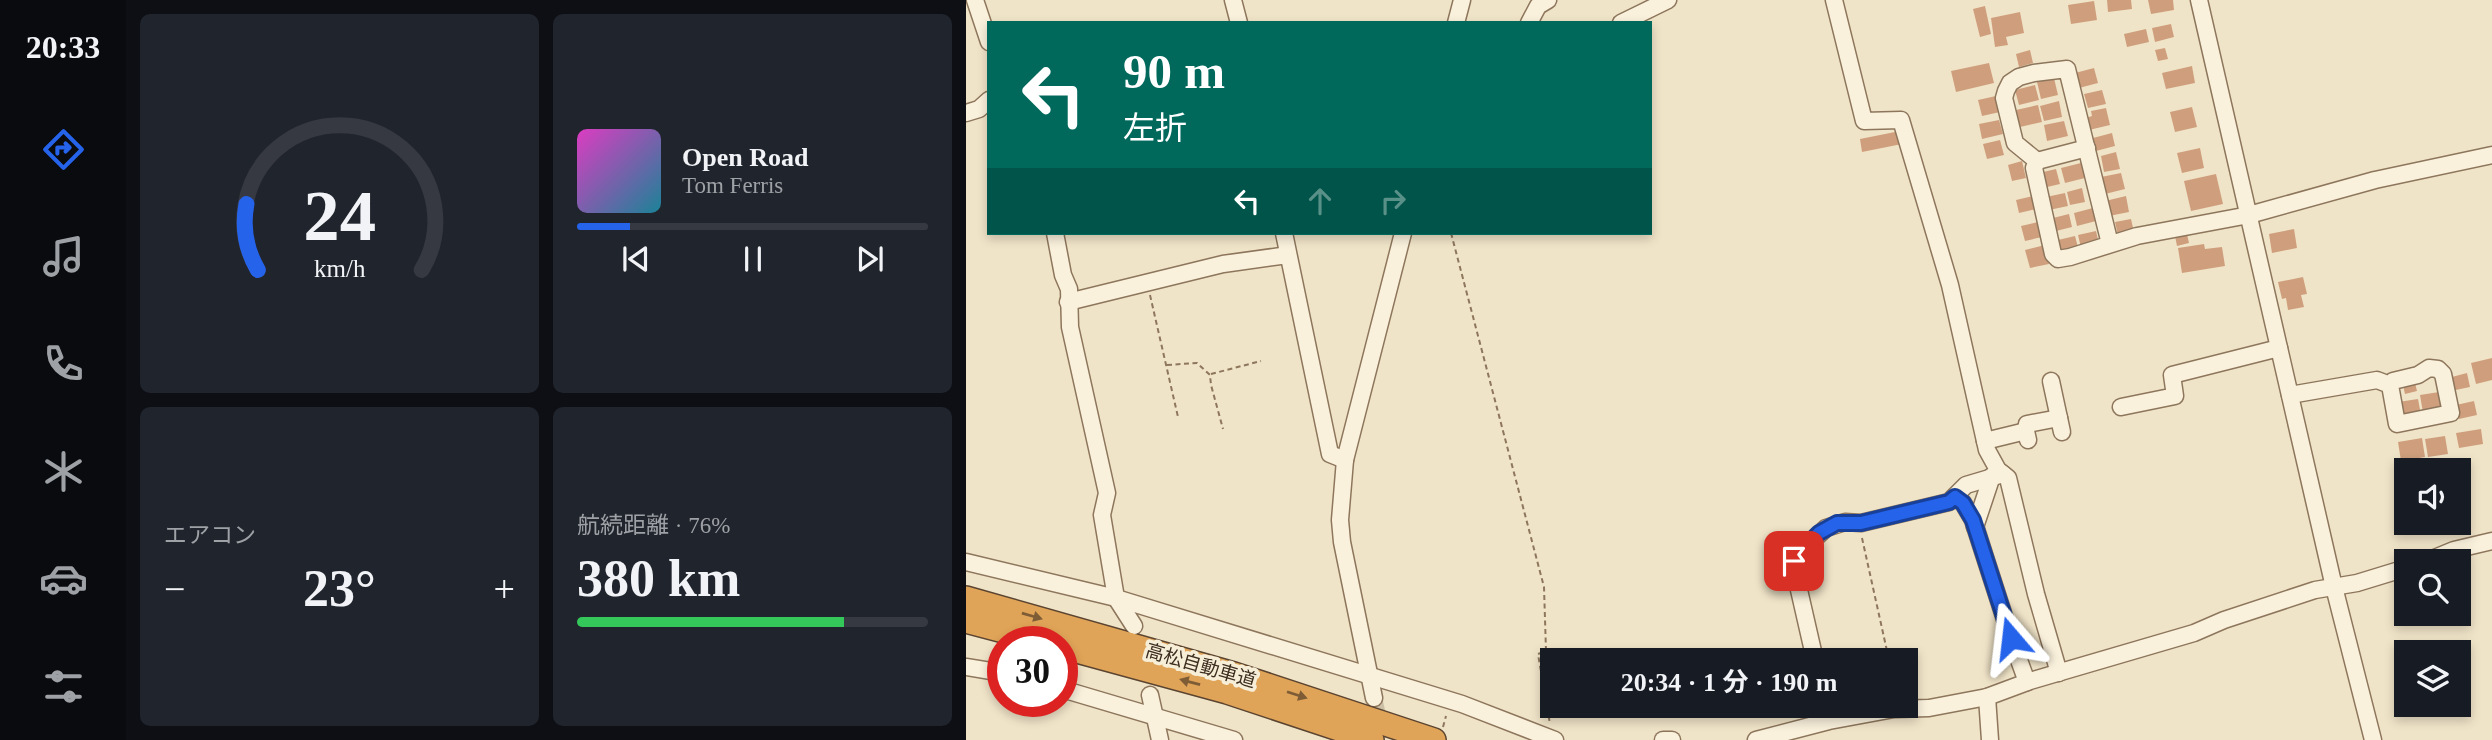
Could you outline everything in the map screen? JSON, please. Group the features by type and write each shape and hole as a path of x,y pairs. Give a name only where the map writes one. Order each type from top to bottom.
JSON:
{"highway":[{"name":"高松自動車道","path":"966,598 1234,674 1434,740"},
{"path":"966,621 987,627"},
{"name":"高松自動車道","path":"1078,651 1227,692 1372,740"}],"street":[{"path":"975,0 987,36"},
{"path":"1233,0 1238,21"},
{"path":"1457,21 1462,0"},
{"path":"1530,21 1538,6 1548,0"},
{"path":"1625,21 1668,0"},
{"path":"1834,0 1864,121 1902,120 1950,285 1985,441 1997,475 1975,527"},
{"path":"2199,0 2334,586 2373,740"},
{"path":"2037,161 2015,143 2004,98 2010,83 2034,73 2067,69 2110,244"},
{"path":"966,113 979,109 987,102"},
{"path":"2037,161 2087,148"},
{"path":"2037,161 2034,168 2053,254 2058,259 2137,236 2249,215 2375,180 2492,155"},
{"path":"1055,235 1063,275 1069,289 1070,327 1107,493 1102,515 1116,598 1134,626"},
{"path":"1284,235 1331,454 1345,460"},
{"path":"1374,698 1342,542 1340,520 1345,460 1402,235"},
{"path":"1068,302 1223,264 1288,254"},
{"path":"2121,408 2175,396 2172,375 2279,348"},
{"path":"2290,395 2377,380 2390,385"},
{"path":"1985,441 2027,436 2027,424 2061,425 2050,381"},
{"path":"1812,648 1794,561 1803,548 1826,528 1949,502 1966,485 1997,475 2008,478 2036,594 2059,673"},
{"path":"1955,497 1963,503 1975,527 2028,682"},
{"path":"2458,549 2492,541"},
{"path":"966,562 1116,598 1462,704 1554,740"},
{"path":"1918,708 1987,697 2028,682 2193,633 2315,590 2357,583 2394,572"},
{"path":"966,667 987,670"},
{"path":"1078,694 1234,740"},
{"path":"1150,695 1160,740"},
{"path":"1987,697 1990,740"},
{"path":"1756,740 1814,718"},
{"path":"1662,740 1672,740"}],"path":[{"path":"1452,235 1544,587 1546,651 1538,654 1554,740"},
{"path":"1148,284 1178,416"},
{"path":"1210,375 1261,362"},
{"path":"1166,365 1198,363 1210,375 1223,429"},
{"path":"1859,523 1886,648"}],"building":[{"path":"2107,0 2131,0 2132,9 2108,12"},
{"path":"2148,0 2173,0 2174,10 2151,14"},
{"path":"2094,1 2097,20 2071,24 2068,5"},
{"path":"1985,6 1991,34 1980,37 1973,9"},
{"path":"2020,12 2024,33 2006,37 2008,45 1995,47 1991,18"},
{"path":"2171,24 2174,37 2155,42 2152,28"},
{"path":"2146,29 2149,42 2127,47 2124,34"},
{"path":"2165,48 2168,59 2158,61 2155,50"},
{"path":"2030,50 2033,63 2019,67 2016,54"},
{"path":"1989,63 1994,83 1956,92 1951,71"},
{"path":"2192,66 2195,83 2166,89 2162,73"},
{"path":"2094,68 2098,83 2079,88 2075,73"},
{"path":"2054,78 2058,95 2041,99 2037,82"},
{"path":"2035,85 2039,100 2019,105 2015,90"},
{"path":"2102,90 2106,104 2088,108 2084,94"},
{"path":"1996,96 2000,112 1982,116 1978,100"},
{"path":"2059,101 2062,117 2044,121 2040,106"},
{"path":"2038,105 2042,122 2020,127 2016,110"},
{"path":"2192,107 2197,127 2175,132 2170,112"},
{"path":"2106,108 2110,125 2089,130 2086,118 2092,116 2091,111"},
{"path":"1999,120 2003,134 1982,139 1979,124"},
{"path":"2064,121 2068,136 2047,141 2044,125"},
{"path":"1900,131 1902,144 1862,152 1860,139"},
{"path":"2112,133 2115,146 2096,151 2093,138"},
{"path":"2000,140 2004,155 1987,159 1983,144"},
{"path":"2200,148 2204,168 2182,173 2177,153"},
{"path":"2116,152 2120,169 2104,172 2101,156"},
{"path":"2022,161 2026,178 2012,181 2008,165"},
{"path":"2081,163 2085,178 2065,183 2061,168"},
{"path":"2056,169 2060,184 2043,188 2039,173"},
{"path":"2121,173 2125,189 2105,194 2101,177"},
{"path":"2216,174 2223,204 2191,211 2184,181"},
{"path":"2082,188 2085,202 2070,205 2067,192"},
{"path":"2065,193 2068,206 2049,210 2046,197"},
{"path":"2033,196 2036,209 2019,213 2016,200"},
{"path":"2126,196 2129,212 2109,216 2105,201"},
{"path":"2093,208 2096,221 2077,226 2074,213"},
{"path":"2069,214 2072,227 2056,231 2053,218"},
{"path":"2131,219 2134,232 2118,236 2115,222"},
{"path":"2038,222 2042,237 2025,241 2021,226"},
{"path":"2294,229 2297,248 2272,253 2269,234"},
{"path":"2096,231 2099,244 2081,248 2078,235"},
{"path":"2187,234 2189,243 2177,246 2175,236"},
{"path":"2075,236 2079,251 2062,255 2058,240"},
{"path":"2204,244 2205,249 2222,247 2225,266 2182,273 2178,248"},
{"path":"2045,245 2049,264 2030,268 2025,250"},
{"path":"2303,277 2307,294 2301,295 2304,307 2288,310 2286,298 2282,299 2278,282"},
{"path":"2492,358 2492,380 2476,384 2471,363"},
{"path":"2467,373 2470,387 2451,391 2448,378"},
{"path":"2415,383 2417,391 2405,394 2403,385"},
{"path":"2439,392 2442,410 2423,413 2420,395"},
{"path":"2418,399 2421,415 2401,418 2398,402"},
{"path":"2474,401 2477,415 2459,419 2456,405"},
{"path":"2481,429 2483,444 2459,448 2456,433"},
{"path":"2445,436 2448,454 2428,457 2425,439"},
{"path":"2422,438 2425,457 2401,458 2398,442"}],"tunnel":[{"path":"1374,698 1384,740"}],"route":[{"path":"1794,561 1819,533 1837,523 1861,523 1949,502 1955,497 1963,503 1973,520 2011,638"}]}
